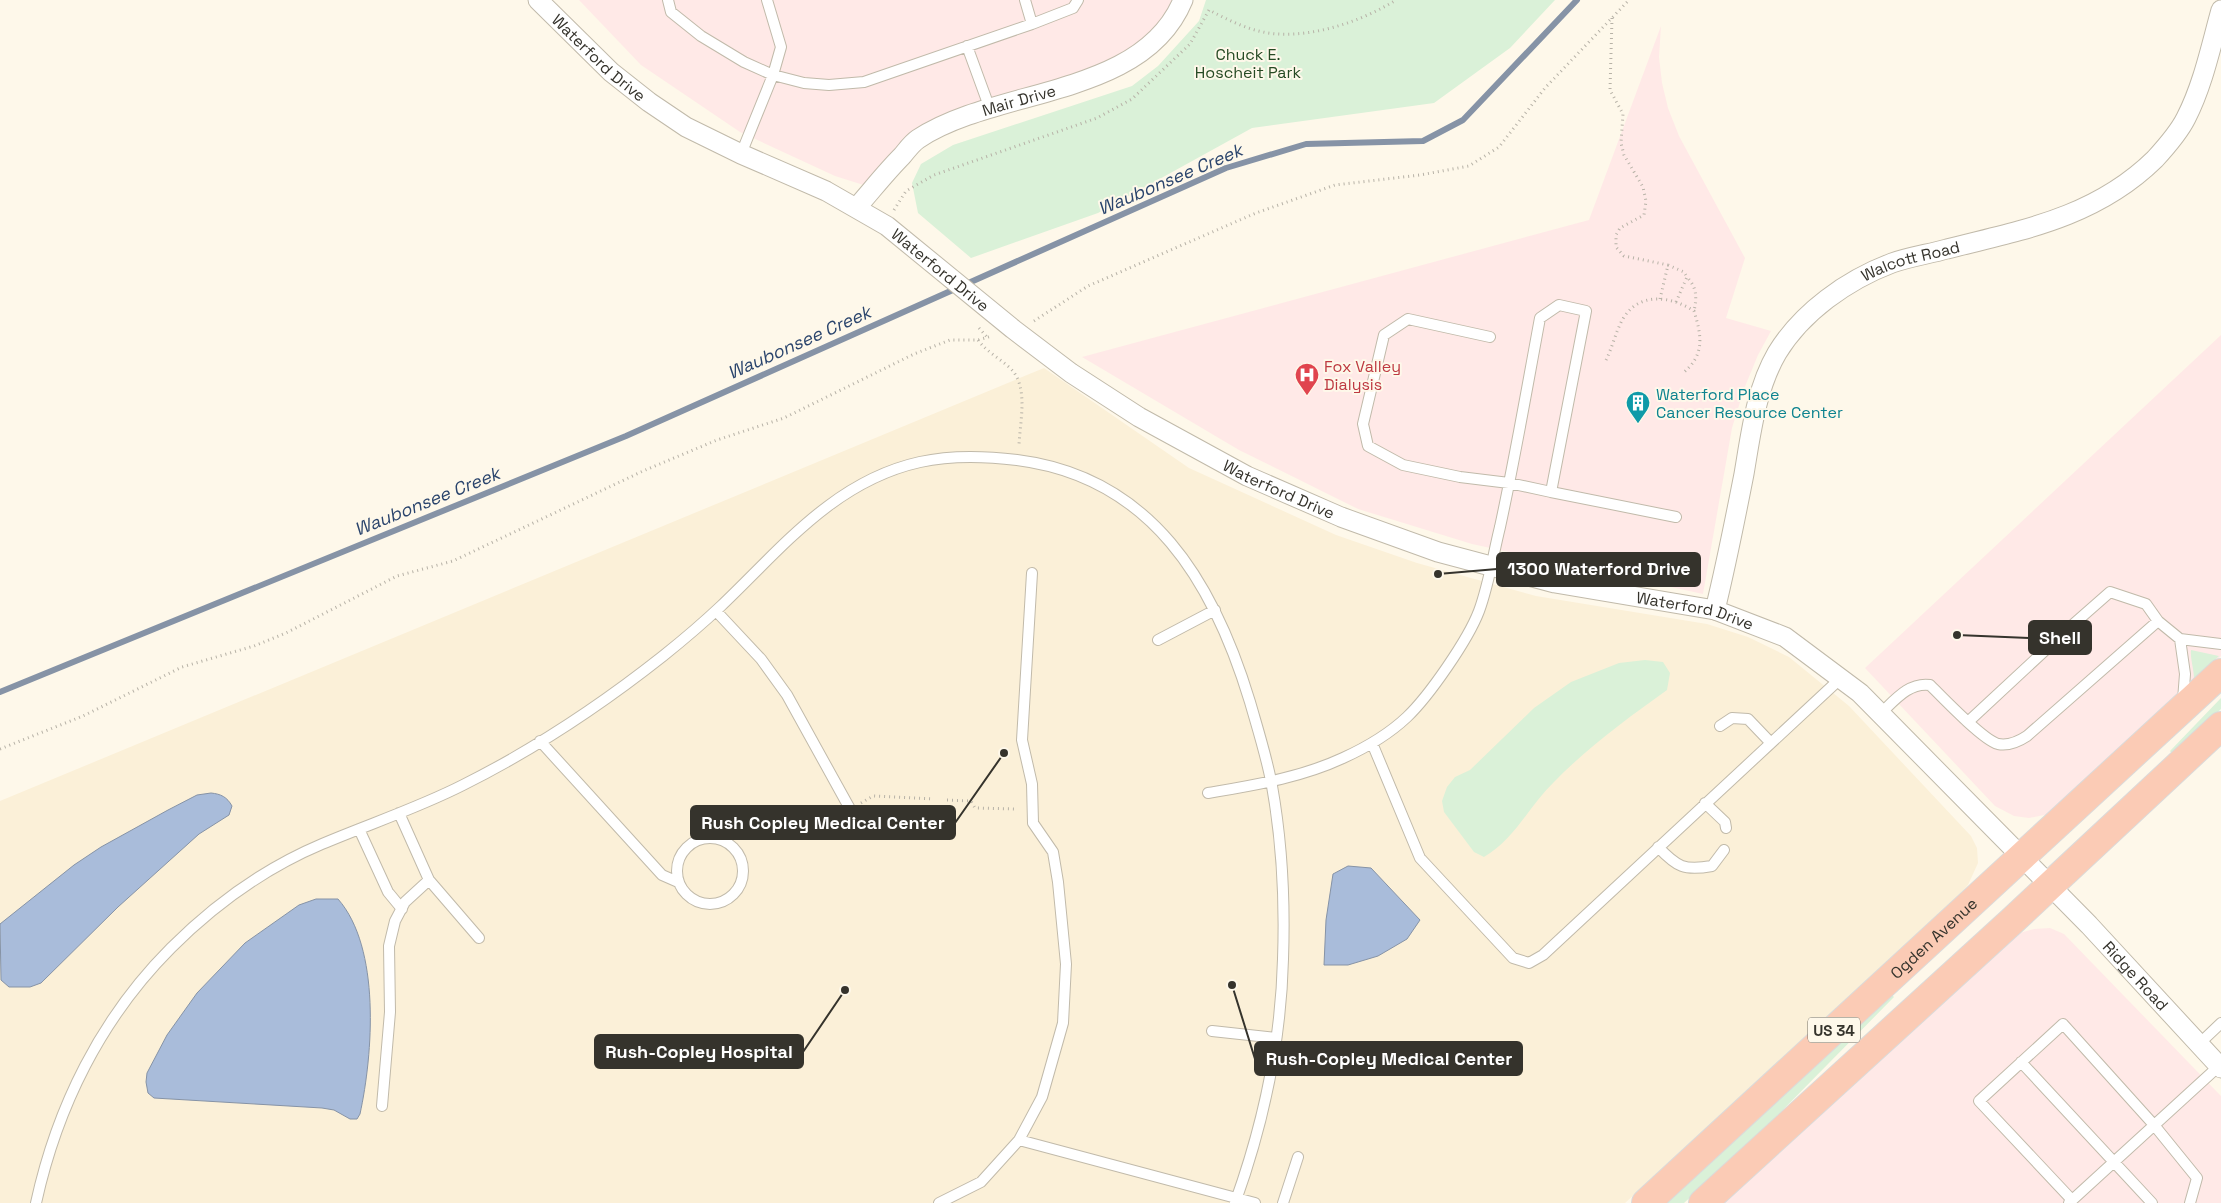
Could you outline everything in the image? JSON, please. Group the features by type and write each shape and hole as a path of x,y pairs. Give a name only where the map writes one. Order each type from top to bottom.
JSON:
{"main road":[{"name":"Ogden Avenue","path":"1646,1203 2221,673"},
{"name":"US 34","path":"1703,1203 2050,886 2221,726"}],"street":[{"name":"Waterford Drive","path":"538,0 611,72 649,102 686,127 857,207 904,239 993,313 1071,373 1139,417 1247,476 1385,534 1492,568 1555,583 1715,610 1785,637 1841,678 1880,714 2050,886"},
{"name":"Mair Drive","path":"857,207 917,140 953,121 1112,70 1141,54 1164,31 1183,0"},
{"name":"Walcott Road","path":"1715,610 1728,557 1756,409 1765,379 1773,362 1793,331 1817,307 1847,286 1892,263 2058,220 2086,208 2114,192 2142,172 2164,149 2186,118 2197,90 2221,10"},
{"name":"Ridge Road","path":"2050,886 2220,1067"}],"lane":[{"path":"668,0 671,12 701,36 744,62 772,75 804,83 830,85 864,82 1032,24 1073,8 1078,0"},
{"path":"741,154 781,47 767,0"},
{"path":"1025,0 1032,24"},
{"path":"968,46 990,109"},
{"path":"1208,793 1272,782 1314,770 1345,758 1372,743 1407,717 1452,659 1479,612 1492,568 1540,318 1559,304 1586,311 1551,492"},
{"path":"1490,337 1408,320 1384,335 1363,424 1368,446 1404,465 1460,477 1509,483 1676,517"},
{"path":"36,1203 52,1142 82,1070 102,1034 147,973 197,923 229,897 281,864 320,844 462,786 540,741 630,680 716,611 798,530 834,499 877,476 911,465 965,457 1002,458 1038,463 1074,474 1105,489 1124,501 1164,534 1180,552 1197,577 1232,646 1272,782 1284,901 1283,960 1276,1038 1262,1114 1236,1200"},
{"path":"939,1203 981,1182 1019,1140 1042,1097 1063,1023 1066,964 1064,926 1053,852 1033,823 1032,784 1022,740 1032,573"},
{"path":"2069,628 2110,592 2146,604 2158,621 2180,639 2221,644"},
{"path":"1158,640 1215,610"},
{"path":"716,611 761,659 787,696 860,827"},
{"path":"1880,714 1902,694 1920,684 1930,685 1985,736 1997,744 2015,744 2027,736 2158,621"},
{"path":"2180,639 2185,674 2182,709"},
{"path":"1969,721 2052,643"},
{"path":"1372,743 1420,858 1513,958 1528,963 1543,955 1841,678"},
{"path":"1720,726 1732,718 1748,719 1770,742"},
{"path":"540,741 662,875 678,882 683,891 692,899 702,903 713,904 724,901 733,895 739,886 742,864 738,854 722,841 712,838 701,840 692,844 678,860 678,882"},
{"path":"1705,803 1725,822 1726,828"},
{"path":"399,813 429,880 479,938"},
{"path":"359,829 384,885 402,908"},
{"path":"1658,847 1674,863 1683,868 1712,866 1724,850"},
{"path":"382,1106 390,1012 390,946 395,922 405,902 429,880"},
{"path":"2199,1044 2221,1023"},
{"path":"2190,1203 2197,1178 2154,1125 2063,1024 1980,1101 2071,1202 2154,1125 2220,1067"},
{"path":"1212,1031 1276,1038"},
{"path":"2021,1062 2152,1203"},
{"path":"1019,1140 1236,1200 1255,1203"},
{"path":"1283,1203 1298,1157"}],"path":[{"path":"898,201 906,191 934,175 1098,118 1132,99 1190,44 1209,10 1236,24 1277,34 1318,32 1376,12 1396,0"},
{"path":"1034,322 1088,286 1256,213 1335,185 1420,175 1469,166 1499,147 1545,88 1629,0"},
{"path":"1612,18 1610,90 1623,114 1621,143 1624,155 1643,187 1646,201 1644,215 1620,228 1616,235 1616,248 1624,256 1668,265 1684,272 1694,284 1697,296 1694,311 1700,340 1693,365 1682,374"},
{"path":"1660,298 1668,265"},
{"path":"1676,302 1687,277"},
{"path":"1606,360 1625,315 1632,308 1660,298 1676,302 1694,311"},
{"path":"0,749 83,716 182,667 254,646 286,633 397,576 453,561 660,464 717,440 784,418 914,354 950,340 978,340 995,335"},
{"path":"978,340 982,346 1009,366 1018,376 1021,383 1019,446"},
{"path":"850,809 873,796 934,799"},
{"path":"947,800 971,801 975,808 1014,809"}],"shaded area":[{"path":"579,0 1175,0 1152,35 1122,64 947,122 873,188 835,176 740,132 641,65"},
{"path":"1661,26 1659,57 1662,83 1668,108 1679,136 1745,258 1726,318 1771,331 1758,355 1744,389 1732,428 1703,594 1472,544 1358,509 1239,450 1082,357 1589,220"},
{"path":"2221,335 2221,656 2049,814 2029,818 2014,816 1995,806 1865,668"},
{"path":"1044,368 1189,468 1336,535 1417,563 1536,596 1707,624 1748,637 1789,657 1849,706 1971,836 1977,848 1978,863 1968,885 1933,923 1625,1203 0,1203 0,801"},
{"path":"2050,928 2064,934 2221,1096 2221,1203 1721,1203 2016,934 2034,929"}],"green space":[{"name":"Chuck E. Hoscheit Park","path":"1206,0 1555,0 1510,48 1434,103 1252,128 1098,213 971,258 918,213 912,183 921,164 953,145 1132,86 1158,66 1199,21"},
{"path":"2191,650 2219,656 2194,679 2191,656"},
{"path":"1645,660 1663,662 1670,673 1667,690 1609,733 1567,769 1545,791 1513,832 1495,850 1484,857 1474,852 1444,812 1442,801 1447,787 1455,777 1470,770 1534,708 1571,682 1619,663"},
{"path":"2221,698 2221,709 2173,755 2170,751"},
{"path":"1891,994 1894,997 1759,1134 1684,1203 1663,1203"}],"water":[{"path":"211,793 221,795 228,800 232,806 229,815 199,834 118,907 41,983 30,987 9,987 1,980 0,924 74,865 101,847 197,795"},
{"path":"1348,866 1371,868 1420,920 1407,939 1378,956 1348,965 1324,965 1326,920 1333,874"},
{"path":"316,899 338,899 352,920 361,945 367,973 370,1002 370,1033 365,1090 360,1114 357,1119 350,1119 334,1110 322,1108 154,1098 148,1093 147,1073 167,1035 197,993 245,943 299,905"}],"waterway":[{"name":"Waubonsee Creek","path":"0,692 626,436 1226,168 1306,144 1423,141 1463,120 1577,0"}],"place":[{"name":"Fox Valley Dialysis","path":"1307,396"},
{"name":"Waterford Place Cancer Resource Center","path":"1638,424"},
{"name":"1300 Waterford Drive","path":"1438,574"},
{"name":"Shell","path":"1957,635"},
{"name":"Rush Copley Medical Center","path":"1004,753"},
{"name":"Rush-Copley Medical Center","path":"1232,985"},
{"name":"Rush-Copley Hospital","path":"845,990"}]}
